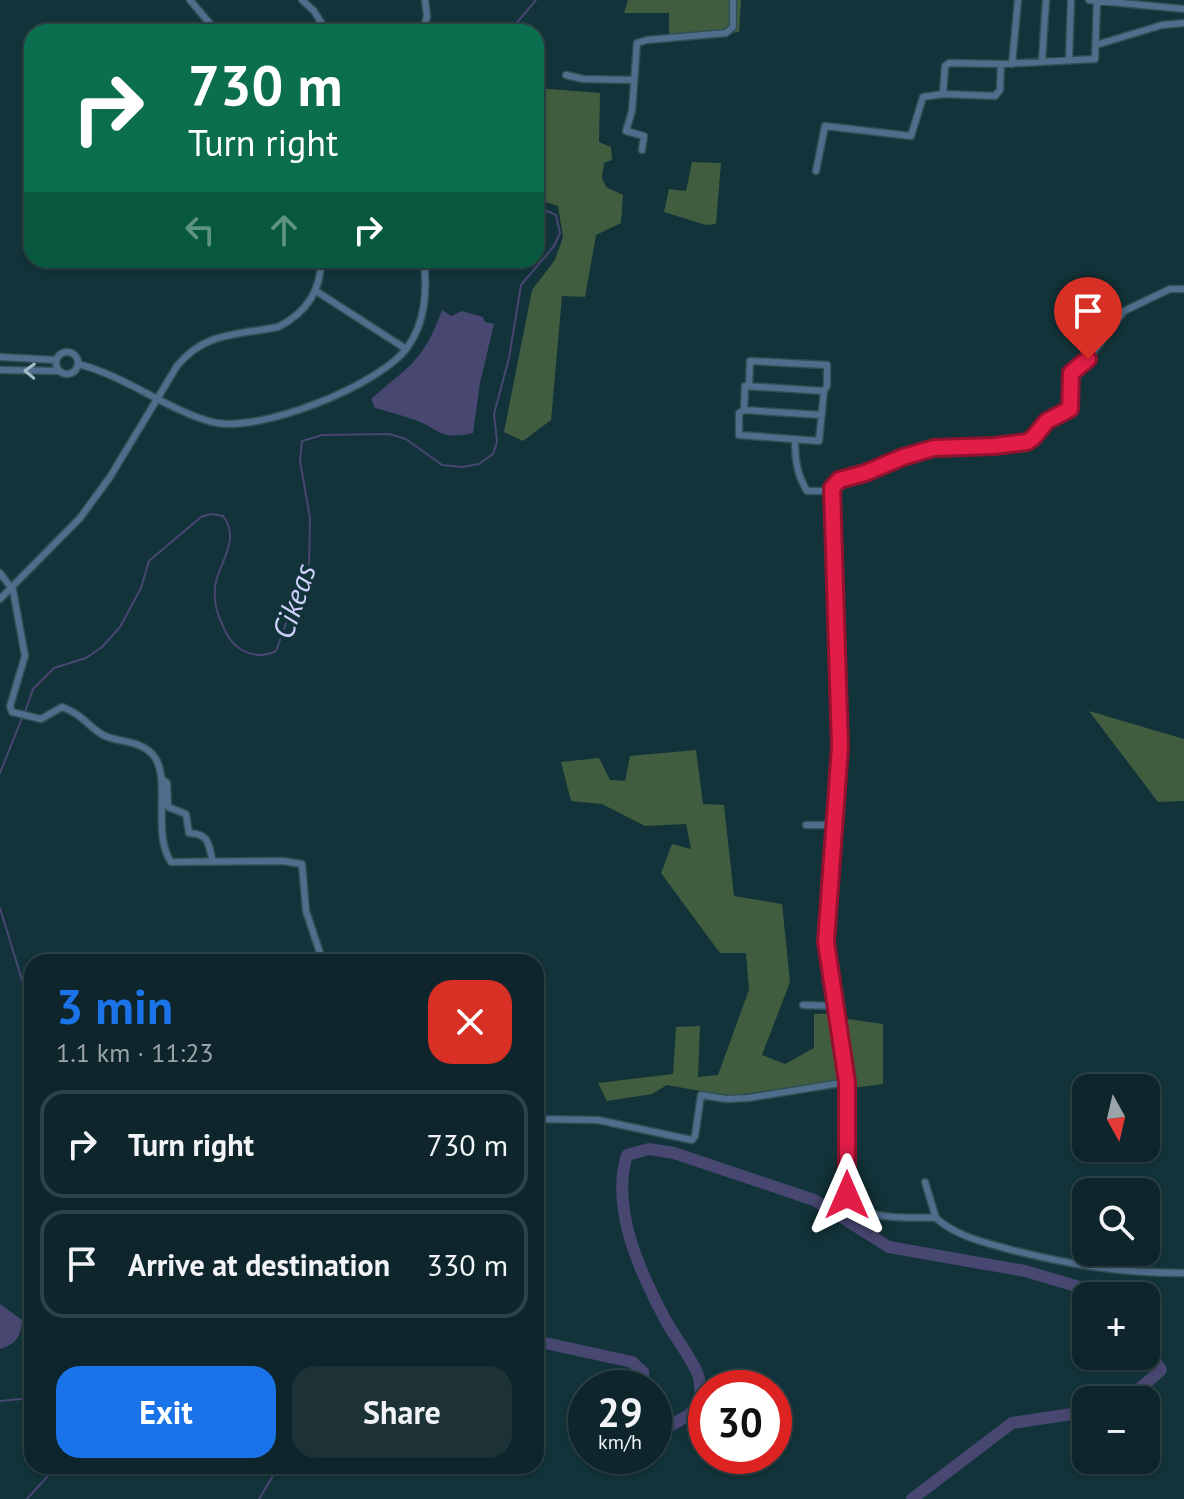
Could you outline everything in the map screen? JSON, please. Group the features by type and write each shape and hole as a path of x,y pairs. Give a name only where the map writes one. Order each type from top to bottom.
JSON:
{"street":[{"path":"190,0 210,24"},
{"path":"302,0 322,24"},
{"path":"425,0 425,24"},
{"path":"642,150 644,136 626,131 632,111 637,43 726,33 733,27 733,0"},
{"path":"1012,64 1018,0"},
{"path":"1042,61 1046,0"},
{"path":"1069,60 1071,0"},
{"path":"1089,0 1184,9"},
{"path":"943,94 943,72 949,63 1012,64 1095,59 1097,1"},
{"path":"1096,45 1162,25 1184,23"},
{"path":"816,171 825,126 911,136 923,97 943,94 995,96 1000,90 1001,64"},
{"path":"566,75 583,79 634,80"},
{"path":"0,599 80,518 110,477 177,366 196,346 278,327 299,314 316,291 320,268"},
{"path":"59,371 56,360 59,354 72,353 78,364 120,378 212,421 253,423 358,385 385,368 406,349 423,310 424,268"},
{"path":"936,1218 884,1216 866,1212 853,1205 847,1195 847,1082 834,1006 826,930 840,736 832,491 839,480 934,448 1004,446 1033,438 1047,421 1070,409 1071,373 1088,359 1117,317 1165,290 1184,289"},
{"path":"316,291 406,349"},
{"path":"0,357 56,360"},
{"path":"749,386 750,361 827,365 827,386 819,441 739,435 739,413 744,410 822,415"},
{"path":"0,370 68,373 78,364"},
{"path":"744,410 745,386 824,391"},
{"path":"795,440 795,464 804,487 807,491 832,491"},
{"path":"0,573 11,585 25,656 10,706 16,713 41,719 62,707 105,736 134,742 149,751 159,763 162,779 163,840 168,858 176,864 282,861 302,864 306,911 320,954"},
{"path":"162,779 167,783 168,807 186,814 189,833 200,833 206,837 213,862"},
{"path":"806,825 834,825"},
{"path":"803,1005 834,1006"},
{"path":"544,1119 598,1120 692,1140 701,1095 733,1099 847,1082"},
{"path":"925,1182 936,1218 948,1229 982,1242 1054,1261 1137,1273 1184,1273"}],"green space":[{"path":"628,0 741,0 739,32 669,40 669,13 624,13"},
{"path":"544,89 600,93 599,142 611,147 612,160 604,163 602,178 606,187 623,195 621,223 596,235 585,297 562,296 551,420 523,441 504,432 532,290 555,260 563,237 558,206 544,202"},
{"path":"692,162 721,163 716,224 706,225 664,212 669,189 686,191"},
{"path":"1089,711 1184,739 1184,801 1158,802"},
{"path":"696,750 703,804 724,805 734,896 782,904 790,982 762,1055 785,1064 814,1048 814,1014 841,1013 848,1019 883,1024 883,1084 843,1089 843,1081 728,1096 667,1085 652,1094 607,1101 598,1083 673,1074 676,1027 700,1026 698,1077 718,1075 749,990 746,953 720,953 661,873 672,844 691,849 686,824 645,826 602,804 571,801 561,762 599,758 610,780 625,781 630,756"}],"water":[{"path":"442,310 451,316 462,311 494,324 480,383 473,433 453,435 440,432 412,419 375,408 371,399 414,361 428,341"},
{"path":"0,1304 22,1320 17,1339 0,1349"}],"waterway":[{"name":"Cikeas","path":"516,24 536,0"},
{"name":"Cikeas","path":"544,210 556,215 560,233 544,258"},
{"name":"Cikeas","path":"25,712 33,689 54,668 86,658 102,647 120,627 141,588 149,561 201,517 211,514 223,516 230,532 215,592 216,608 224,628 234,644 244,651 262,655 276,651 287,621 298,605 309,568 310,518 300,461 302,441 322,435 389,434 406,439 442,465 462,467 479,464 493,454 497,442 494,414 509,358 521,285 535,268"},
{"name":"Cikeas","path":"0,773 22,718"},
{"name":"Cikeas","path":"0,908 24,987"},
{"path":"672,1425 689,1415 701,1400 700,1385 698,1375 656,1303 631,1241 622,1197 627,1155 649,1149 674,1153 814,1200 889,1247 1025,1271 1072,1285"},
{"path":"544,1343 632,1362 641,1370"},
{"path":"1143,1386 1160,1369"},
{"path":"0,1401 24,1399"},
{"path":"912,1499 1012,1423 1072,1414"},
{"name":"Cikeas","path":"27,1499 50,1474"},
{"name":"Cikeas","path":"259,1499 274,1474"}],"route":[{"path":"847,1195 847,1082 826,942 840,747 832,488 839,480 934,448 1027,442 1047,421 1070,409 1071,373 1088,359"}]}
